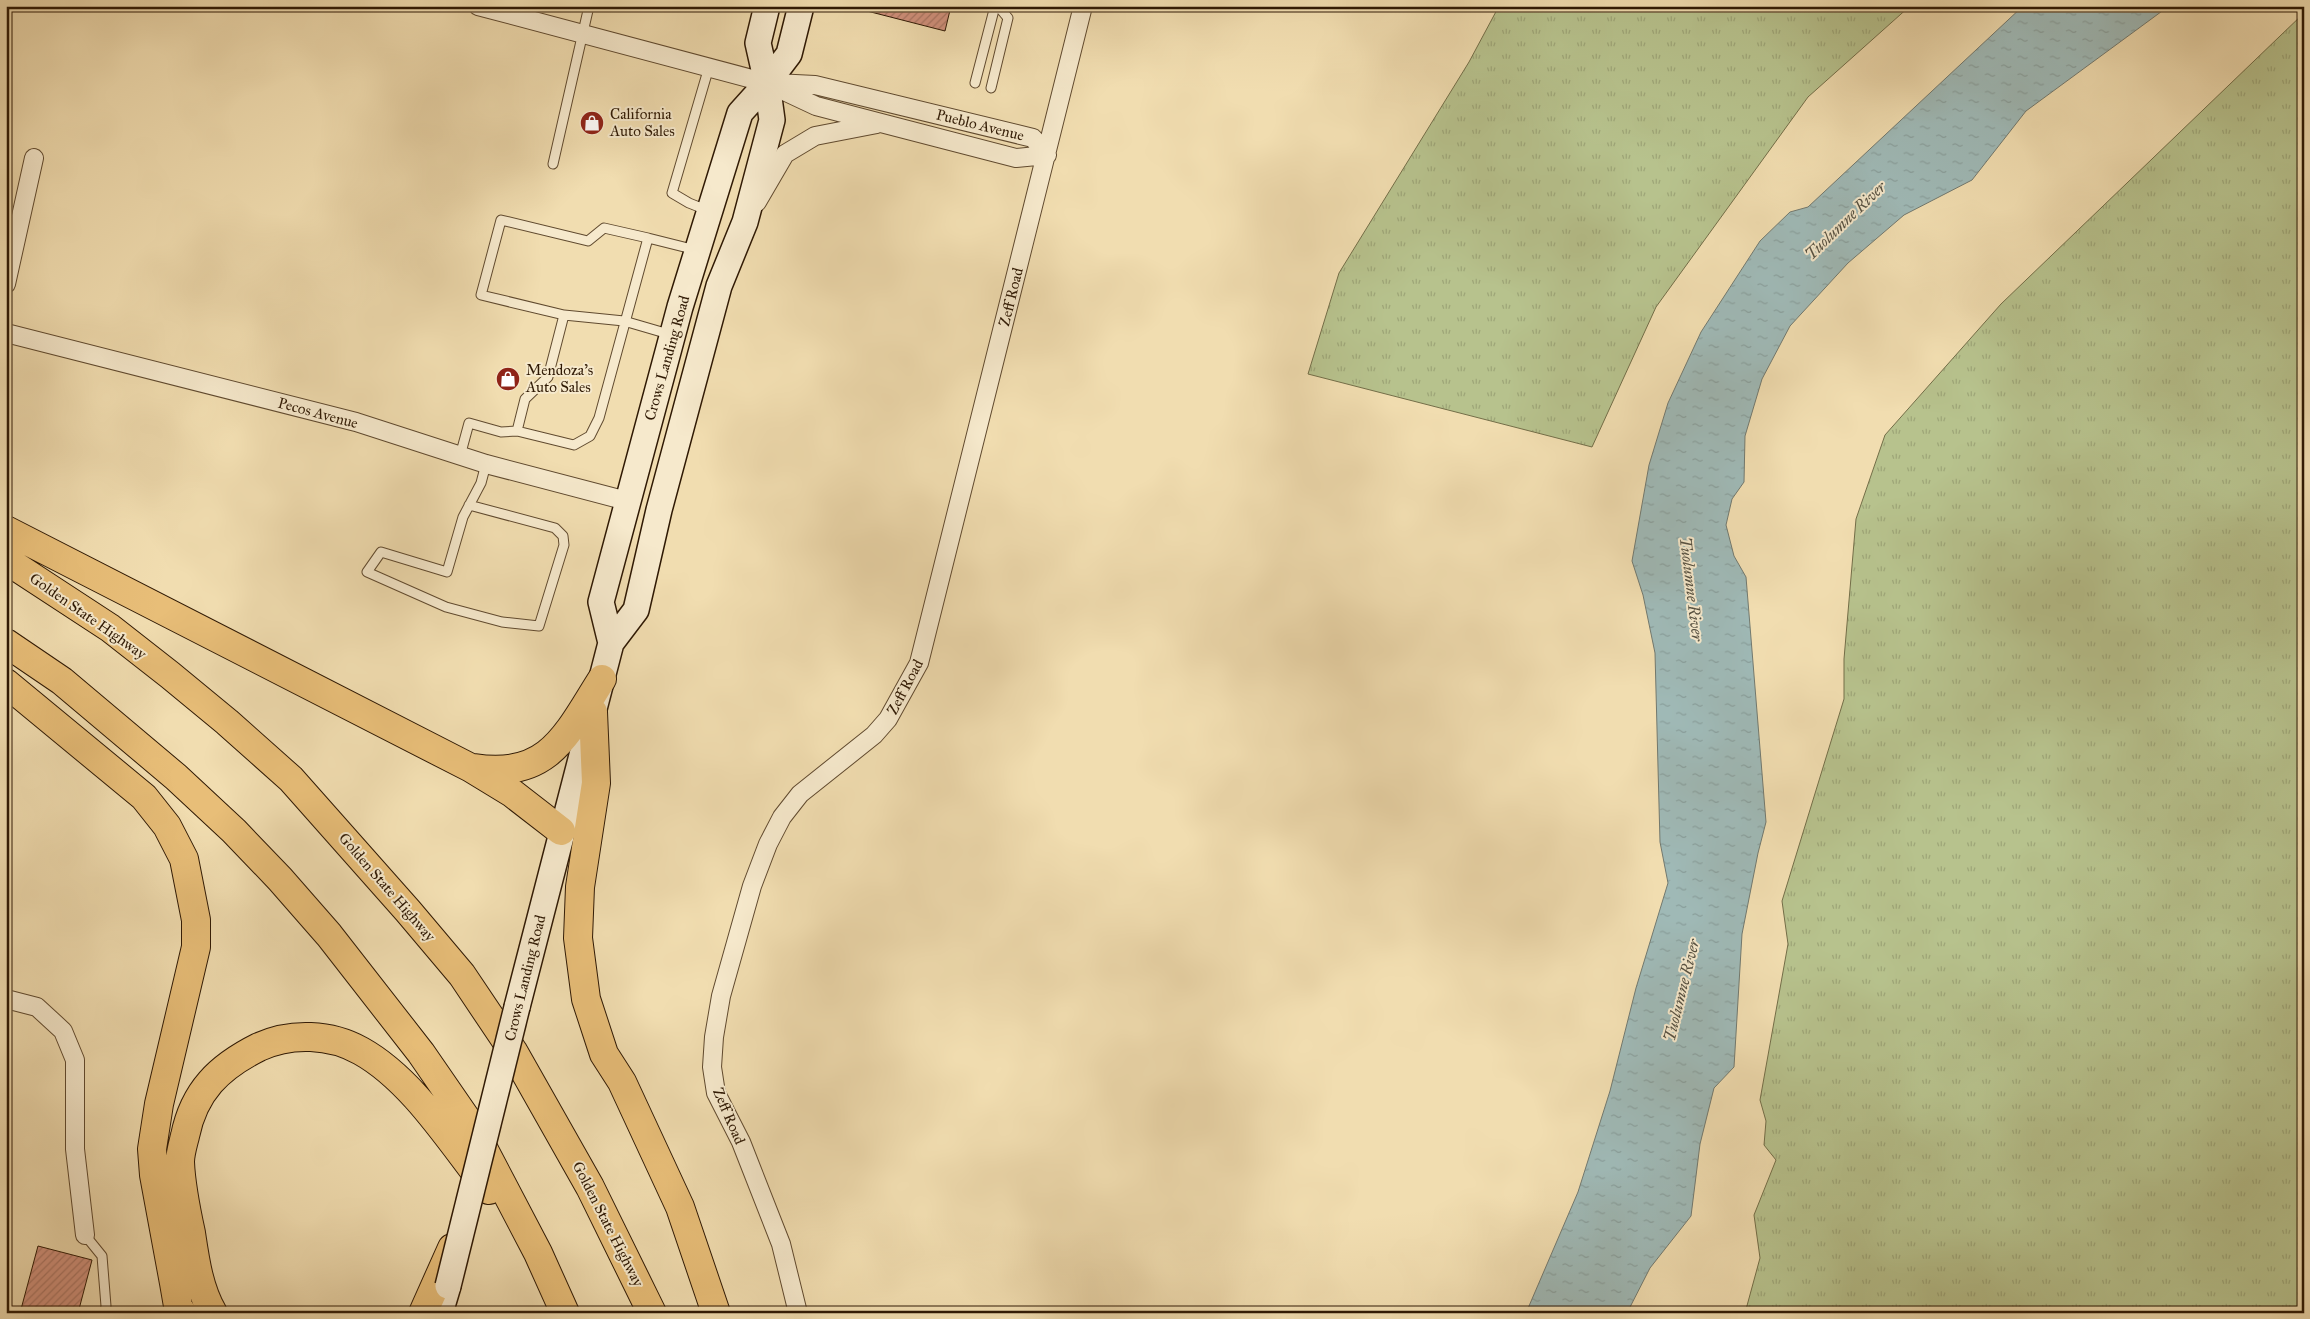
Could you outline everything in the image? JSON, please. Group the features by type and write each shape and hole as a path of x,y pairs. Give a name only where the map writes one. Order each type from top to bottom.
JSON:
{"highway":[{"path":"6,530 471,768 512,793 561,831"},
{"name":"Golden State Highway","path":"6,560 110,628 226,722 291,779 408,911 462,975 513,1051 590,1187 652,1313"},
{"path":"6,644 62,681 122,729 234,831 280,879 376,993 467,1120 538,1253 565,1313"},
{"path":"471,768 495,772 512,770 531,764 551,752 564,740 602,680"},
{"path":"6,683 144,797 167,826 184,859 196,920 196,947 159,1104 152,1149 154,1175 178,1306 182,1313"},
{"path":"593,712 596,783 580,888 578,938 586,999 604,1054 622,1082 680,1207 716,1313"},
{"path":"213,1313 198,1277 182,1186 180,1160 188,1118 197,1099 221,1071 237,1058 266,1044 282,1039 318,1038 339,1041 378,1062 419,1101 538,1253"},
{"path":"423,1313 442,1283 464,1221"}],"main road":[{"name":"Crows Landing Road","path":"464,1221 561,831 611,643 636,610 659,510 718,286 745,222 772,120 767,82 758,43 767,6"},
{"name":"Crows Landing Road","path":"611,643 601,602 627,501 698,251 740,113 789,54 801,6"},
{"path":"440,1313 442,1283"}],"street":[{"name":"Pueblo Avenue","path":"478,6 767,82 815,85 1033,138 1047,155"},
{"name":"Zeff Road","path":"798,1313 780,1244 741,1142 716,1093 712,1068 713,1045 721,996 752,886 768,844 782,817 800,794 874,735 888,719 919,663 1083,6"},
{"name":"Pueblo Avenue","path":"767,82 816,106 881,123 1016,158 1047,155"},
{"path":"745,222 785,154 815,136 881,123"},
{"path":"6,284 34,158"},
{"name":"Pecos Avenue","path":"6,333 356,422 486,464 627,501"},
{"path":"6,1000 37,1008 44,1013 63,1031 75,1060 75,1149 85,1235"}],"lane":[{"path":"553,164 589,6"},
{"path":"975,83 997,6"},
{"path":"991,88 1008,18 997,6"},
{"path":"709,67 672,193 688,203 710,211"},
{"path":"673,335 624,321 564,315 481,295 501,220 588,241 604,228 698,251"},
{"path":"460,456 469,423 501,432 516,431 574,445 590,436 599,418 648,238"},
{"path":"516,431 525,399 548,377 564,315"},
{"path":"469,506 555,528 563,536 564,545 540,626 502,622 446,608 367,572 381,552 447,572 463,517 481,483 486,464"},
{"path":"85,1235 102,1256 105,1313"}],"green space":[{"path":"1499,6 1910,6 1808,97 1656,307 1592,447 1308,374 1339,273 1469,62"},
{"path":"2304,13 2304,1313 1745,1313 1760,1258 1754,1215 1776,1160 1764,1145 1766,1121 1760,1100 1788,944 1782,901 1844,699 1844,659 1856,519 1885,435 2001,304"}],"water":[{"name":"Tuolumne River","path":"2023,6 2169,6 2026,111 1972,180 1904,215 1848,263 1790,326 1762,379 1745,436 1744,482 1732,499 1726,525 1734,556 1746,577 1766,822 1742,934 1734,1067 1714,1088 1700,1144 1691,1216 1650,1268 1627,1313 1526,1313 1578,1192 1610,1091 1636,988 1668,883 1660,842 1655,653 1643,595 1632,561 1649,465 1668,403 1701,332 1760,241 1790,212 1808,207"}],"building":[{"path":"868,6 951,6 945,31 867,11"},
{"path":"38,1246 92,1260 78,1313 20,1313"}],"place":[{"name":"California Auto Sales","path":"592,123"},
{"name":"Mendoza's Auto Sales","path":"508,379"}]}
